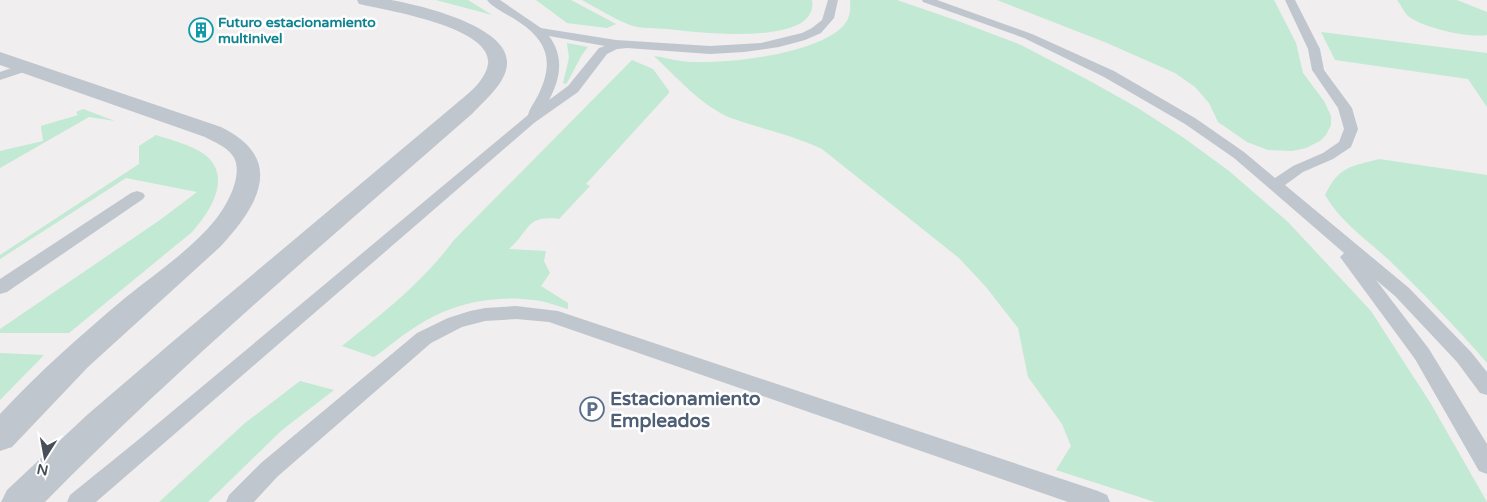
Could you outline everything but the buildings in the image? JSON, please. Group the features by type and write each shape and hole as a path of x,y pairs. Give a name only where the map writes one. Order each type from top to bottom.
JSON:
{"street":[{"path":"20,502 99,425 175,357 465,108 486,88 495,74 498,60 494,50 484,38 452,22 365,0"},
{"path":"0,58 213,132 230,141 243,152 248,165 247,183 238,206 223,228 200,251 89,346 43,390 0,437"}],"lane":[{"path":"492,0 540,31 580,40 719,52 788,41 807,35 821,28 832,10 833,0"},
{"path":"927,0 1028,36 1109,74 1190,121 1239,155 1402,292 1464,356 1487,387"},
{"path":"1275,185 1346,144 1351,129 1345,108 1318,70 1314,49 1290,0"},
{"path":"79,502 510,139 529,120 541,103 552,76 551,46 540,31"},
{"path":"529,120 573,89 603,51 615,46 625,45"},
{"path":"0,76 26,67"},
{"path":"0,288 137,196"},
{"path":"1326,227 1422,354 1487,464"},
{"path":"238,502 269,470 424,338 443,326 460,319 484,313 509,311 551,316 1098,502"}],"green space":[{"path":"436,0 468,0 492,15"},
{"path":"536,0 571,0 616,24 607,28 567,23"},
{"path":"582,0 812,0 809,15 796,25 777,31 727,34 634,26 618,20"},
{"path":"850,0 897,0 1021,45 1138,108 1184,138 1229,171 1288,222 1371,311 1431,404 1487,502 1155,502 1056,470 1071,446 1062,424 1028,377 1018,328 986,287 959,258 822,149 720,113 699,98 654,56 681,61 718,62 788,52 828,37 841,28 849,15"},
{"path":"997,0 1274,0 1296,43 1303,73 1324,101 1331,116 1331,125 1326,135 1320,141 1306,148 1292,151 1268,150 1247,142 1218,122 1209,103 1195,87 1175,73 1107,43"},
{"path":"1397,0 1457,0 1487,12 1487,35 1469,35 1424,24 1408,16"},
{"path":"1321,32 1487,53 1487,107 1468,79 1335,60"},
{"path":"567,43 588,47 566,84 563,83 569,58"},
{"path":"632,60 653,69 669,93 586,184 590,186 559,219 548,218 534,222 509,249 546,251 544,261 550,273 541,286 568,303 568,309 542,301 506,298 492,299 464,305 437,314 405,334 374,357 342,346 416,283 454,240"},
{"path":"83,109 115,121 89,117 0,168 0,151 43,141 41,126 78,115 76,112"},
{"path":"156,135 193,148 204,154 213,163 218,183 216,193 212,204 199,224 192,232 69,333 0,333 0,329 160,220 197,192 126,178 0,259 0,255 139,164 139,146"},
{"path":"1379,159 1487,175 1487,363 1389,260 1346,222 1325,195 1335,178 1346,169"},
{"path":"0,353 44,355 0,400"},
{"path":"300,381 334,390 282,430 208,502 159,502 245,423"}],"place":[{"name":"Futuro estacionamiento multinivel","path":"201,30"},
{"name":"Estacionamiento Empleados","path":"592,409"}]}
